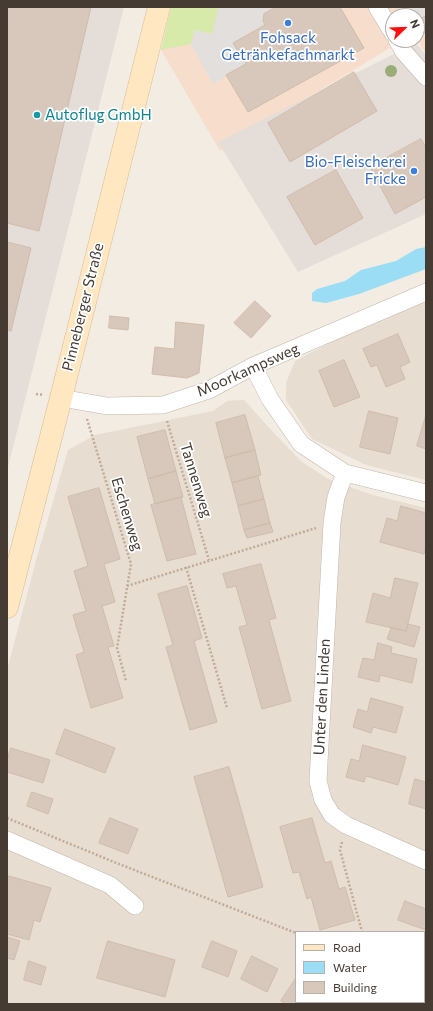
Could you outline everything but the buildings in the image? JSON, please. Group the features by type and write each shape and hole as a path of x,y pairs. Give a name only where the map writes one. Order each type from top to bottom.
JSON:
{"main road":[{"name":"Pinneberger Straße","path":"7,607 159,7"}],"street":[{"path":"377,7 385,20"},
{"path":"402,48 426,77"},
{"name":"Moorkampsweg","path":"61,398 107,406 163,405 209,390 253,366 426,292"},
{"path":"253,366 270,400 301,444 345,473 426,493"},
{"name":"Unter den Linden","path":"345,473 336,497 332,523 318,781 323,800 332,815 346,825 426,862"},
{"path":"7,840 110,885 135,906"}],"path":[{"name":"Eschenweg","path":"82,402 131,564 118,648 126,681"},
{"name":"Tannenweg","path":"163,405 209,560"},
{"path":"127,586 332,523"},
{"path":"186,568 227,708"},
{"path":"7,818 119,864 295,933"},
{"path":"346,825 340,850 362,931"}],"shaded area":[{"path":"7,7 124,7 7,471"},
{"path":"172,7 426,7 426,54 422,48 425,48 425,8 385,8 385,48 390,48 220,151 161,50"},
{"path":"219,7 276,7 264,14 263,21 265,25 233,43 246,64 213,84 191,44 195,30 212,34"},
{"path":"409,7 425,8 410,8"},
{"path":"406,48 420,48 426,55 426,214 298,272 218,142"},
{"path":"426,301 426,480 366,465 312,439 286,400 286,383 295,361 339,338"},
{"path":"244,400 302,462 330,480 373,495 426,508 426,1004 7,1004 7,670 37,557 68,450 95,435 213,411 227,401"}],"green space":[{"path":"171,7 219,7 212,34 195,31 191,44 161,50"}],"water":[{"path":"426,247 426,269 359,294 326,303 312,301 312,293 317,289 345,281 361,270 396,261 416,249"}],"place":[{"name":"Fohsack Getränkefachmarkt","path":"288,23"},
{"name":"Autoflug GmbH","path":"37,115"},
{"name":"Bio-Fleischerei Fricke","path":"414,171"}]}
